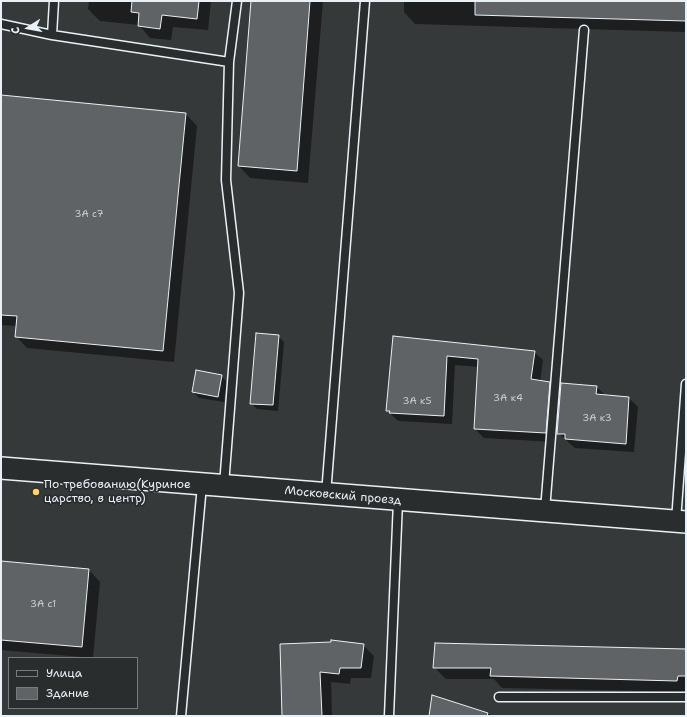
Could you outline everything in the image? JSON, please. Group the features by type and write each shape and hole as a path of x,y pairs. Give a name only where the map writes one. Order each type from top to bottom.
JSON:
{"street":[{"name":"Московский проезд","path":"1,468 398,501 681,522"}],"lane":[{"path":"52,35 54,1"},
{"path":"224,486 239,293 226,180 229,62 237,1"},
{"path":"326,494 365,1"},
{"path":"1,24 52,35 229,62"},
{"path":"545,511 584,30"},
{"path":"681,522 686,384"},
{"path":"181,716 202,484"},
{"path":"389,716 398,501"},
{"path":"499,697 686,697"}],"building":[{"path":"132,1 199,1 197,19 162,15 160,29 138,26 139,13 131,12"},
{"path":"251,1 310,1 297,171 238,166"},
{"path":"475,1 686,1 686,21 475,15"},
{"path":"1,95 186,113 163,351 15,337 17,316 1,315"},
{"path":"256,333 279,335 273,405 250,404"},
{"path":"393,336 535,351 531,379 550,382 546,433 474,429 478,359 447,356 444,416 389,413 390,411 386,411"},
{"path":"196,370 222,375 218,397 192,392"},
{"path":"561,383 597,386 596,394 629,397 626,444 565,439 565,434 557,434"},
{"path":"1,561 89,569 82,647 1,640"},
{"path":"331,640 364,644 361,668 340,668 339,674 320,672 322,716 282,716 280,644 331,642"},
{"path":"435,643 686,649 686,676 678,676 677,681 490,676 491,668 433,668"},
{"path":"432,695 488,713 487,716 429,716"}],"place":[{"name":"По требованию(Куриное царство, в центр)","path":"36,492"}]}
